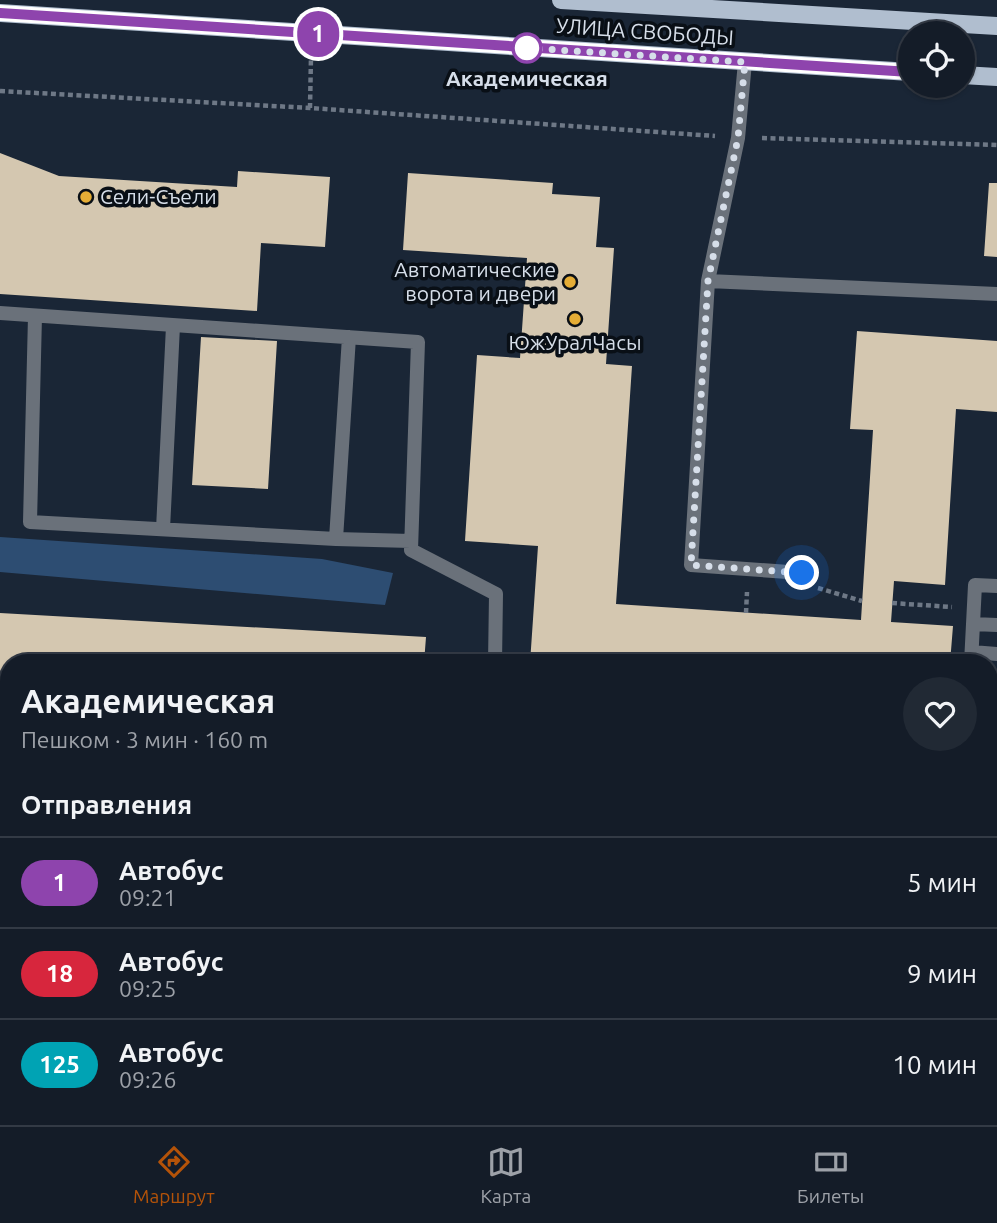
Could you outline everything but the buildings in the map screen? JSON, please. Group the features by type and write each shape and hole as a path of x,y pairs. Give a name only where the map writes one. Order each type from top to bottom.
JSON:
{"main road":[{"name":"УЛИЦА СВОБОДЫ","path":"561,0 997,26"},
{"name":"УЛИЦА СВОБОДЫ","path":"0,13 898,71"},
{"path":"975,76 997,77"}],"lane":[{"path":"745,62 738,138 708,281 691,565 802,573"},
{"path":"708,281 997,294"},
{"path":"0,313 418,342 411,550 496,594 495,654"},
{"path":"35,316 30,522 411,541"},
{"path":"163,529 173,326"},
{"path":"336,539 349,337"},
{"path":"972,654 975,585 997,586"},
{"path":"974,616 997,625"}],"path":[{"path":"0,91 310,108 738,138 997,145"},
{"path":"892,603 974,616"}],"shaded area":[{"path":"0,537 322,559 393,573 385,605 0,572"}],"bus line":[{"name":"1","path":"0,13 898,71"}],"place":[{"name":"Академическая","path":"527,48"},
{"name":"Сели-Съели","path":"86,197"},
{"name":"Автоматические ворота и двери","path":"570,282"},
{"name":"ЮжУралЧасы","path":"575,319"}],"route":[{"path":"527,48 745,62 738,138 708,281 691,565 802,573"}]}
